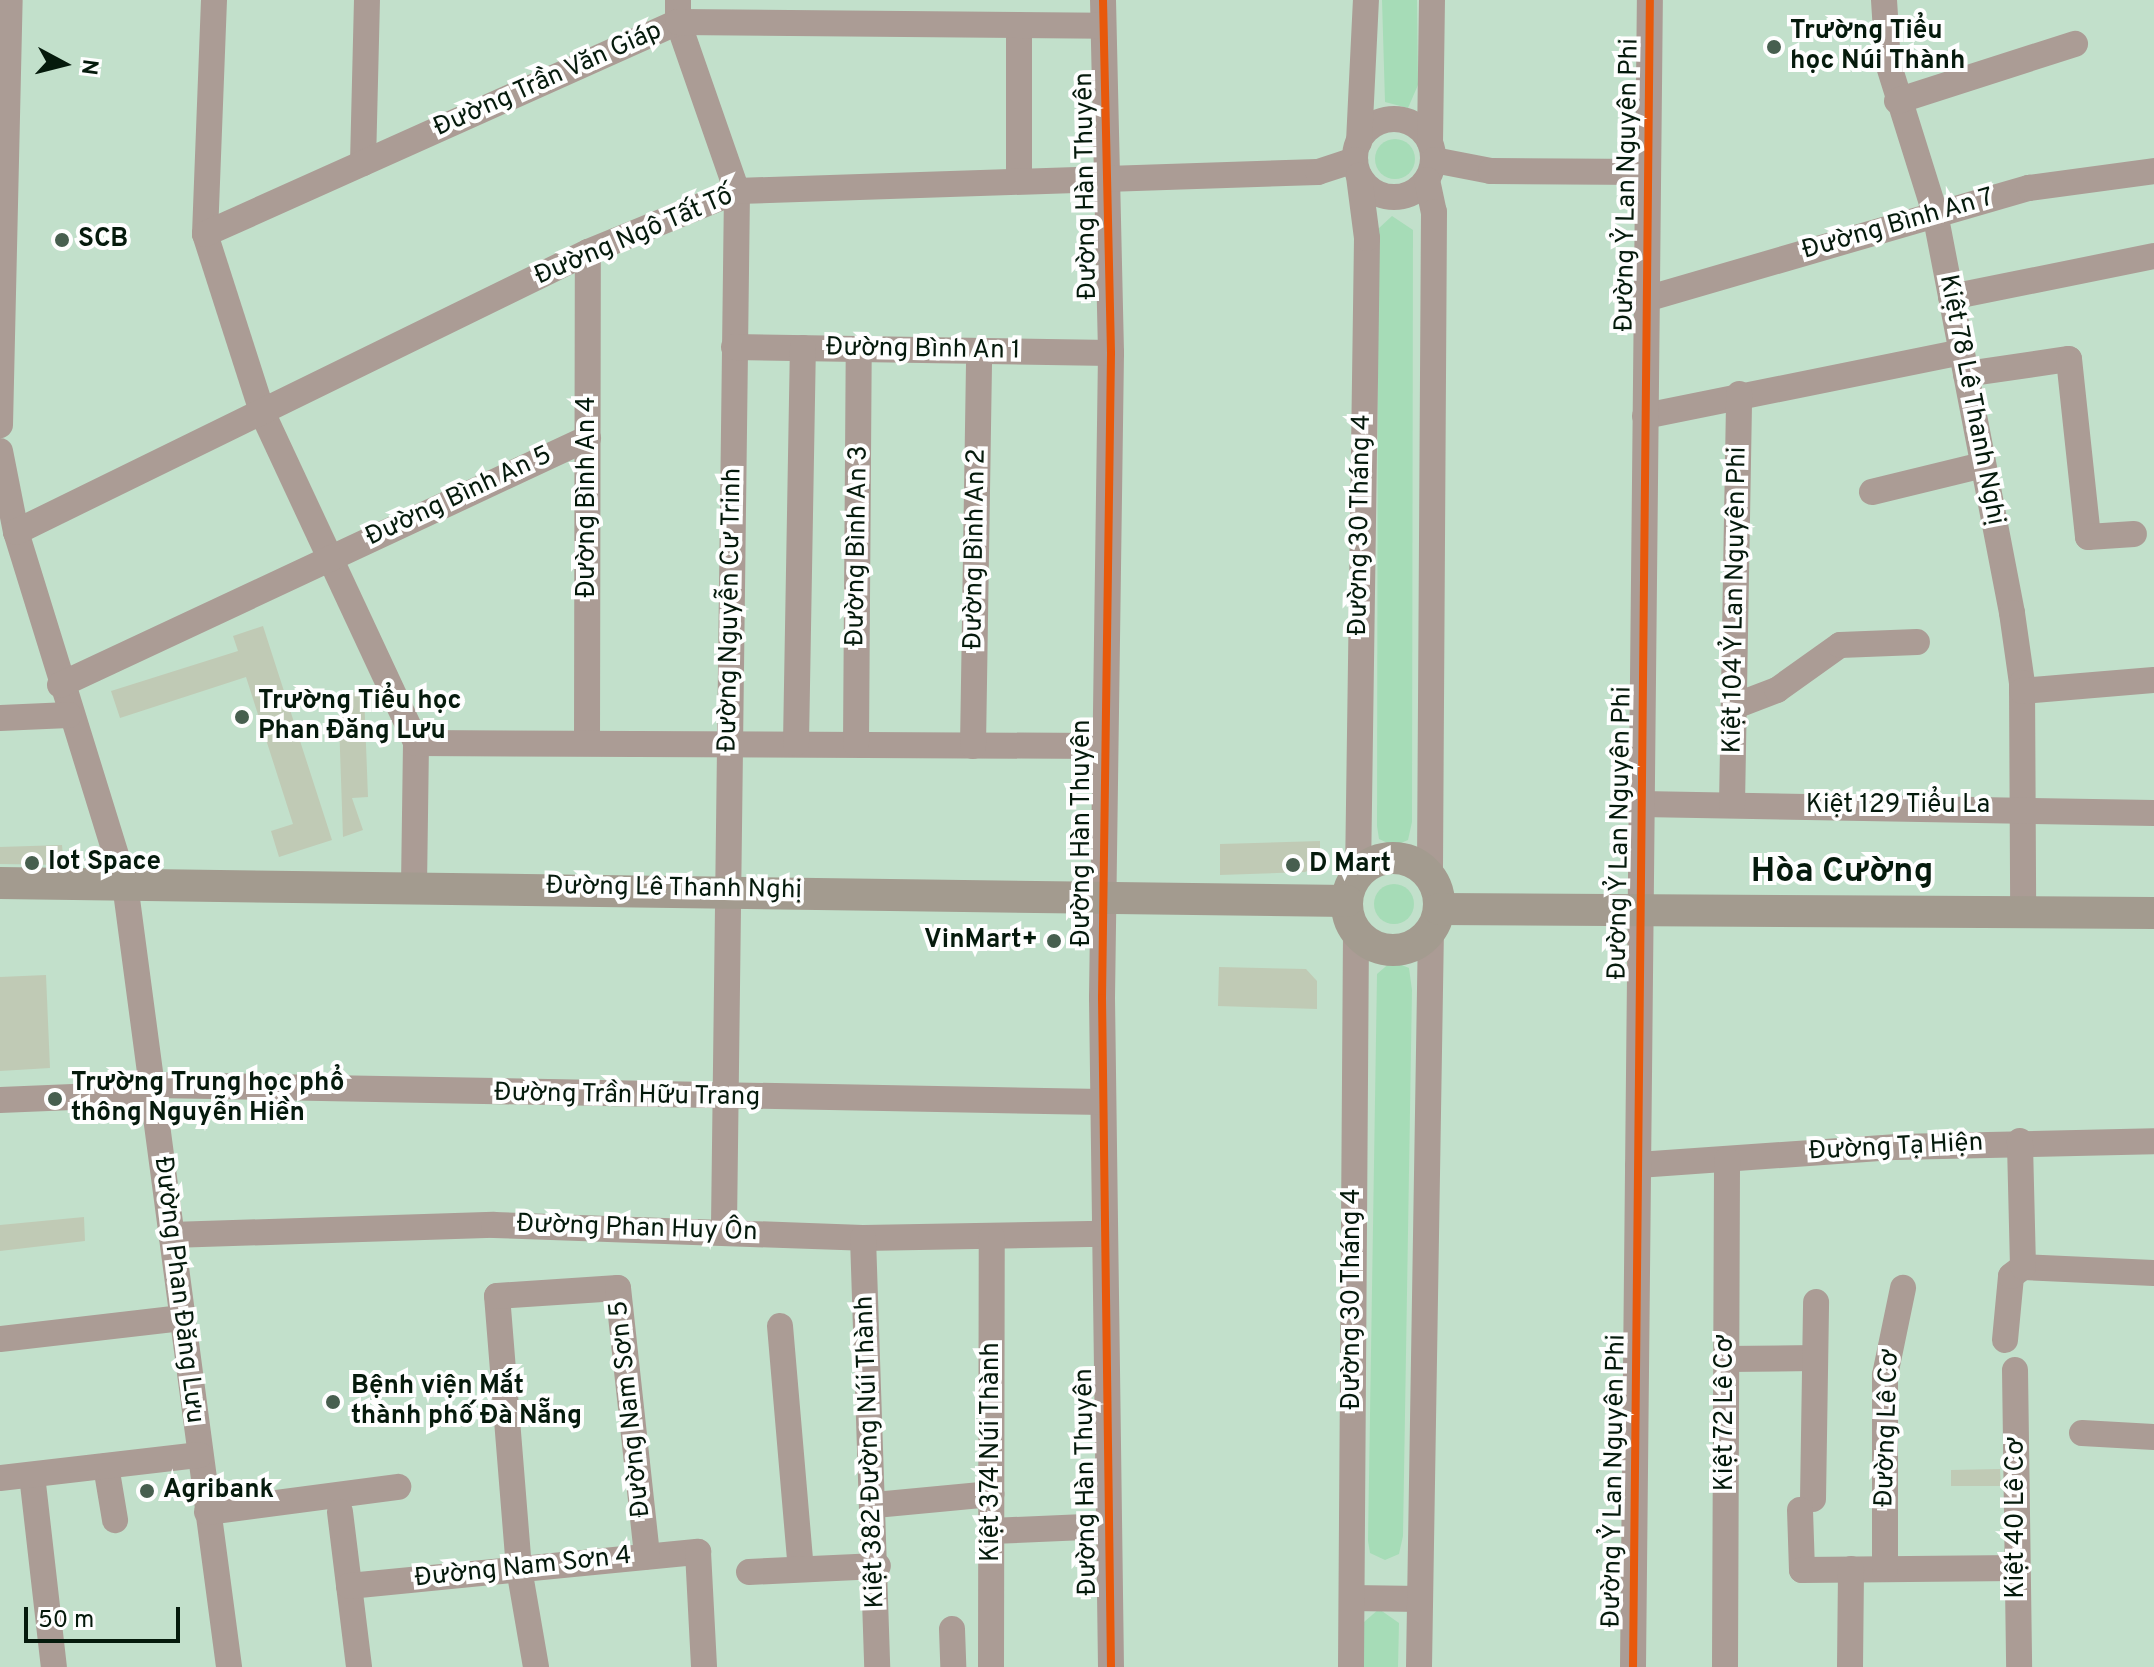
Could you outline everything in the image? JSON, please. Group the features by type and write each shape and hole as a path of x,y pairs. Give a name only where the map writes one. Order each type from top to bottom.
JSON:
{"main road":[{"path":"1435,920 1430,876 1394,858 1354,902 1387,950 1411,946 1435,920 1641,909 2154,913"},
{"name":"Đường Lê Thanh Nghị","path":"0,883 414,886 1354,902"}],"street":[{"path":"0,425 10,0"},
{"path":"214,0 205,234 262,412 416,743 414,886"},
{"path":"363,163 367,0"},
{"name":"Đường 30 Tháng 4","path":"1351,1667 1354,902 1367,238 1358,159 1366,0"},
{"path":"1430,876 1434,212 1430,160 1432,0"},
{"name":"Đường Ỷ Lan Nguyên Phi","path":"1633,1667 1650,0"},
{"name":"Kiệt 78 Lê Thanh Nghị","path":"1884,0 1897,101 1935,213 2022,691 2023,807"},
{"name":"Đường Trần Văn Giáp","path":"205,234 363,163 678,11 1019,25 1103,13"},
{"name":"Đường Nguyễn Cư Trinh","path":"678,11 737,191 724,1231"},
{"name":"Đường Hàn Thuyên","path":"1103,13 1111,353 1102,897 1111,1667"},
{"path":"1019,25 1019,180"},
{"path":"1897,101 2075,44"},
{"name":"Đường Ngô Tất Tố","path":"16,532 588,252 737,191 1318,172 1358,159 1375,123 1400,119 1430,160"},
{"path":"1358,159 1392,197 1430,160"},
{"path":"1430,160 1491,171 1648,172"},
{"name":"Đường Bình An 7","path":"1646,299 2029,188 2154,171"},
{"name":"Đường Bình An 4","path":"587,741 588,252"},
{"path":"1951,297 2154,256"},
{"name":"Đường Bình An 1","path":"734,347 1111,353"},
{"path":"796,743 803,348"},
{"name":"Đường Bình An 3","path":"856,744 859,349"},
{"name":"Đường Bình An 2","path":"973,746 979,352"},
{"path":"1645,416 1739,394 1964,363 2069,359 2088,537 2134,534"},
{"name":"Kiệt 104 Ỷ Lan Nguyên Phi","path":"1732,805 1739,394"},
{"name":"Đường Bình An 5","path":"60,685 329,556 588,438"},
{"name":"Đường Phan Đăng Lưu","path":"0,451 16,532 60,685 125,884 229,1667"},
{"path":"1872,492 1983,465"},
{"path":"1735,706 1777,690 1840,645 1917,642"},
{"path":"2022,691 2154,680"},
{"path":"0,718 69,715"},
{"path":"416,743 587,741 1103,746"},
{"name":"Kiệt 129 Tiểu La","path":"1641,804 2023,807 2154,813"},
{"path":"2023,807 2023,912"},
{"path":"1419,1667 1435,920"},
{"name":"Đường Trần Hữu Trang","path":"0,1100 121,1095 152,1085 728,1099 1103,1102"},
{"path":"2020,1141 2023,1267"},
{"name":"Đường Tạ Hiện","path":"1638,1165 2020,1141 2154,1141"},
{"name":"Kiệt 72 Lê Cơ","path":"1725,1667 1727,1160"},
{"name":"Đường Phan Huy Ôn","path":"171,1235 494,1225 863,1238 1104,1234"},
{"name":"Kiệt 374 Núi Thành","path":"991,1667 992,1237"},
{"name":"Kiệt 382 Đường Núi Thành","path":"863,1238 878,1566 877,1667"},
{"path":"2005,1340 2011,1276 2023,1267 2154,1273"},
{"name":"Đường Nam Sơn 5","path":"519,1569 497,1296 618,1288 647,1556"},
{"name":"Đường Lê Cơ","path":"1885,1569 1885,1375 1903,1288"},
{"path":"1816,1302 1802,1570 2017,1568"},
{"path":"0,1339 182,1318"},
{"path":"780,1326 801,1569"},
{"path":"1726,1359 1815,1358"},
{"name":"Kiệt 40 Lê Cơ","path":"2015,1370 2019,1667"},
{"path":"2082,1433 2154,1437"},
{"path":"0,1478 200,1455"},
{"path":"106,1466 115,1520"},
{"path":"32,1475 54,1667"},
{"path":"207,1512 398,1487"},
{"path":"875,1505 991,1494"},
{"path":"340,1512 359,1667"},
{"path":"991,1531 1108,1526"},
{"name":"Đường Nam Sơn 4","path":"349,1586 698,1552 704,1667"},
{"path":"749,1572 878,1566"},
{"path":"519,1569 536,1667"},
{"path":"1850,1667 1851,1569"},
{"path":"1352,1598 1420,1599"},
{"path":"952,1629 953,1667"}],"green space":[{"path":"1382,0 1417,0 1418,85 1408,108 1385,102"},
{"path":"1395,139 1409,145 1415,159 1409,173 1395,179 1381,173 1375,159 1381,145"},
{"path":"1392,216 1413,230 1412,822 1408,840 1394,846 1379,839 1377,826 1378,229"},
{"path":"1394,884 1408,890 1414,904 1408,918 1394,924 1380,918 1374,904 1380,890"},
{"path":"1392,961 1409,968 1412,990 1403,1536 1399,1554 1385,1560 1370,1553 1368,1541 1377,974"},
{"path":"1379,1609 1399,1623 1398,1667 1363,1667 1364,1622"}],"building":[{"path":"263,626 332,840 279,857 271,831 293,824 246,677 120,718 111,691 238,651 233,636"},
{"path":"364,692 368,797 352,798 363,830 343,837 338,693"},
{"path":"1320,841 1320,865 1305,872 1220,875 1220,844"},
{"path":"62,845 64,865 0,864 0,847"},
{"path":"1219,967 1306,969 1317,981 1317,1009 1218,1006"},
{"path":"46,975 50,1068 0,1071 0,977"},
{"path":"84,1217 85,1241 0,1251 0,1225"},
{"path":"2000,1469 2001,1486 1951,1486 1951,1470"}],"cycle path":[{"path":"1103,0 1111,353 1102,998 1111,1667"},
{"path":"1633,1667 1650,0"}],"place":[{"name":"Trường Tiểu học Núi Thành","path":"1774,47"},
{"name":"SCB","path":"62,240"},
{"name":"Trường Tiểu học Phan Đăng Lưu","path":"242,717"},
{"name":"Iot Space","path":"32,863"},
{"name":"D Mart","path":"1293,865"},
{"name":"VinMart+","path":"1054,941"},
{"name":"Trường Trung học phổ thông Nguyễn Hiền","path":"55,1099"},
{"name":"Bệnh viện Mắt thành phố Đà Nẵng","path":"333,1402"},
{"name":"Agribank","path":"147,1491"}],"district":[{"name":"Hòa Cường","path":"1842,873"}]}
